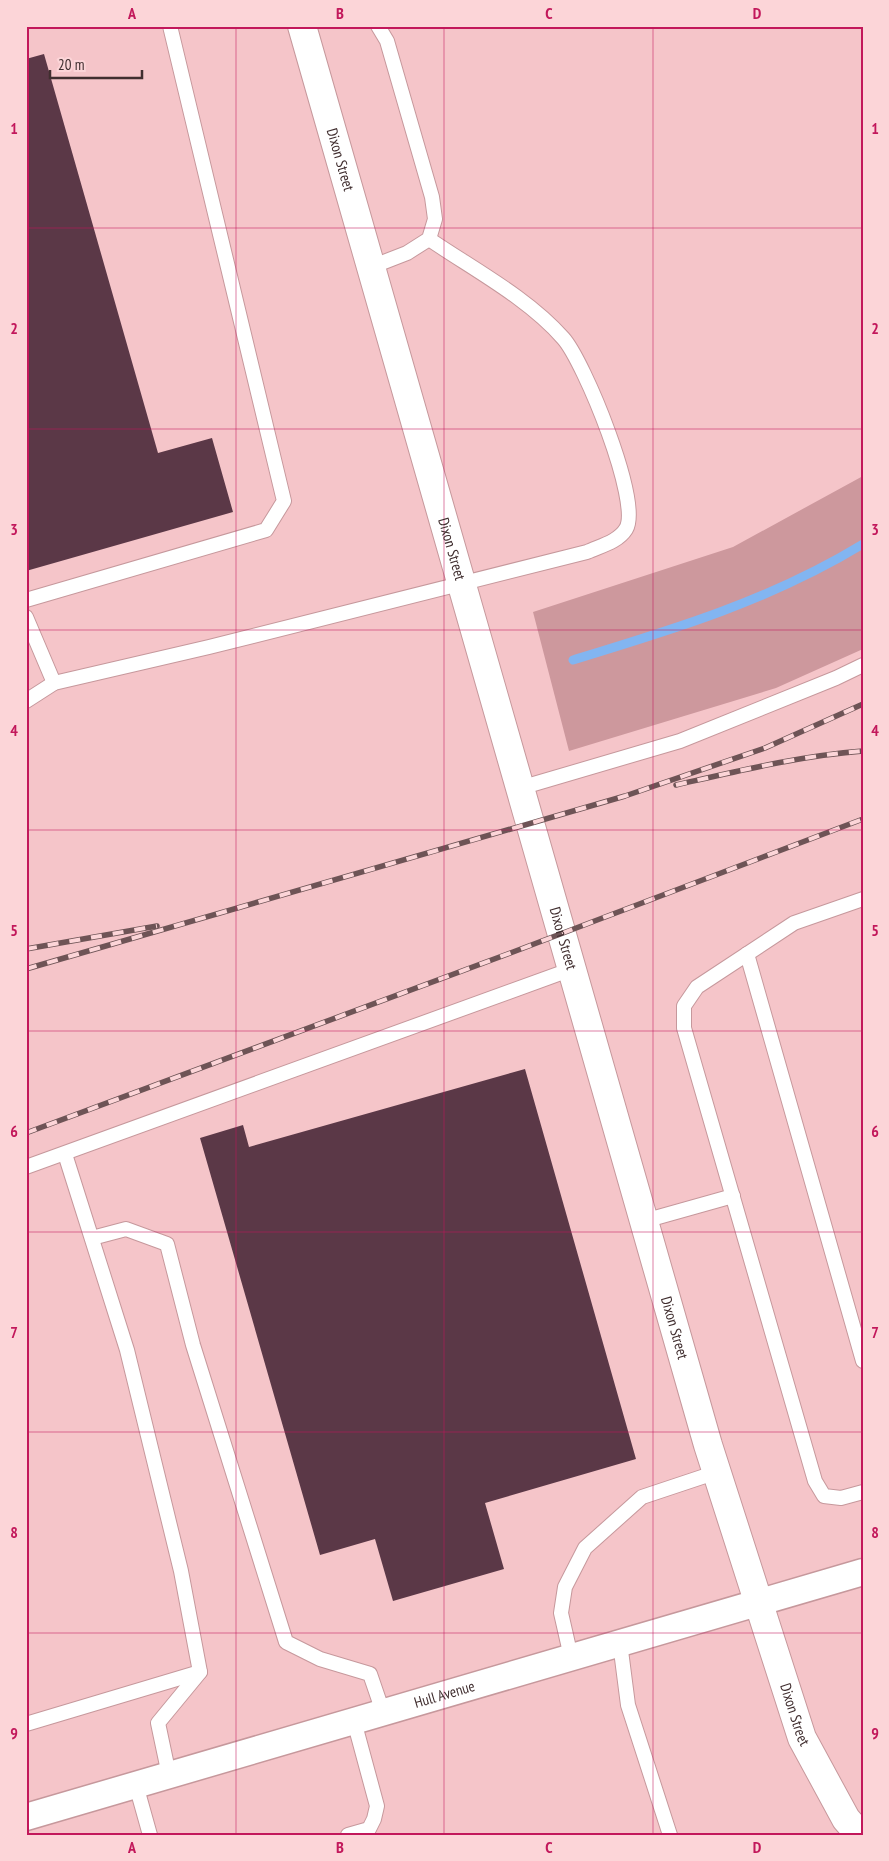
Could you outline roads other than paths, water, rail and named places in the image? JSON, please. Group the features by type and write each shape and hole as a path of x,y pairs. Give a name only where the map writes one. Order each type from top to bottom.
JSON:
{"street":[{"name":"Dixon Street","path":"304,27 371,267 717,1472 802,1738 846,1818 860,1835"},
{"name":"Hull Avenue","path":"26,1817 863,1572"}],"lane":[{"path":"26,600 266,530 284,501 170,26"},
{"path":"371,267 407,253 429,239 435,219 432,196 387,41 378,26"},
{"path":"26,700 54,683 209,647 587,552 612,541 626,529 629,512 620,471 603,417 587,376 564,338 533,310 429,239"},
{"path":"26,617 54,683"},
{"path":"520,788 680,741 863,666"},
{"path":"863,899 794,923 697,987 684,1006 684,1028 815,1481 824,1496 841,1498 863,1492"},
{"path":"747,954 863,1362"},
{"path":"26,1167 572,969"},
{"path":"65,1154 127,1350 181,1571 200,1672"},
{"path":"644,1221 733,1196"},
{"path":"92,1238 126,1229 167,1244 193,1345 286,1642 320,1659 370,1674 383,1712"},
{"path":"571,1657 561,1613 565,1587 585,1548 642,1497 717,1472"},
{"path":"620,1643 628,1704 670,1835"},
{"path":"26,1724 200,1672"},
{"path":"169,1775 158,1722 200,1672"},
{"path":"348,1835 369,1829 377,1806 354,1721"},
{"path":"136,1785 150,1835"}],"waterway":[{"path":"573,660 648,637 758,597 828,564 863,544"}],"railway":[{"path":"26,969 625,796 765,748 863,704"},
{"path":"676,785 792,760 863,751"},
{"path":"26,1133 513,952 863,819"},
{"path":"26,949 157,926"}]}
